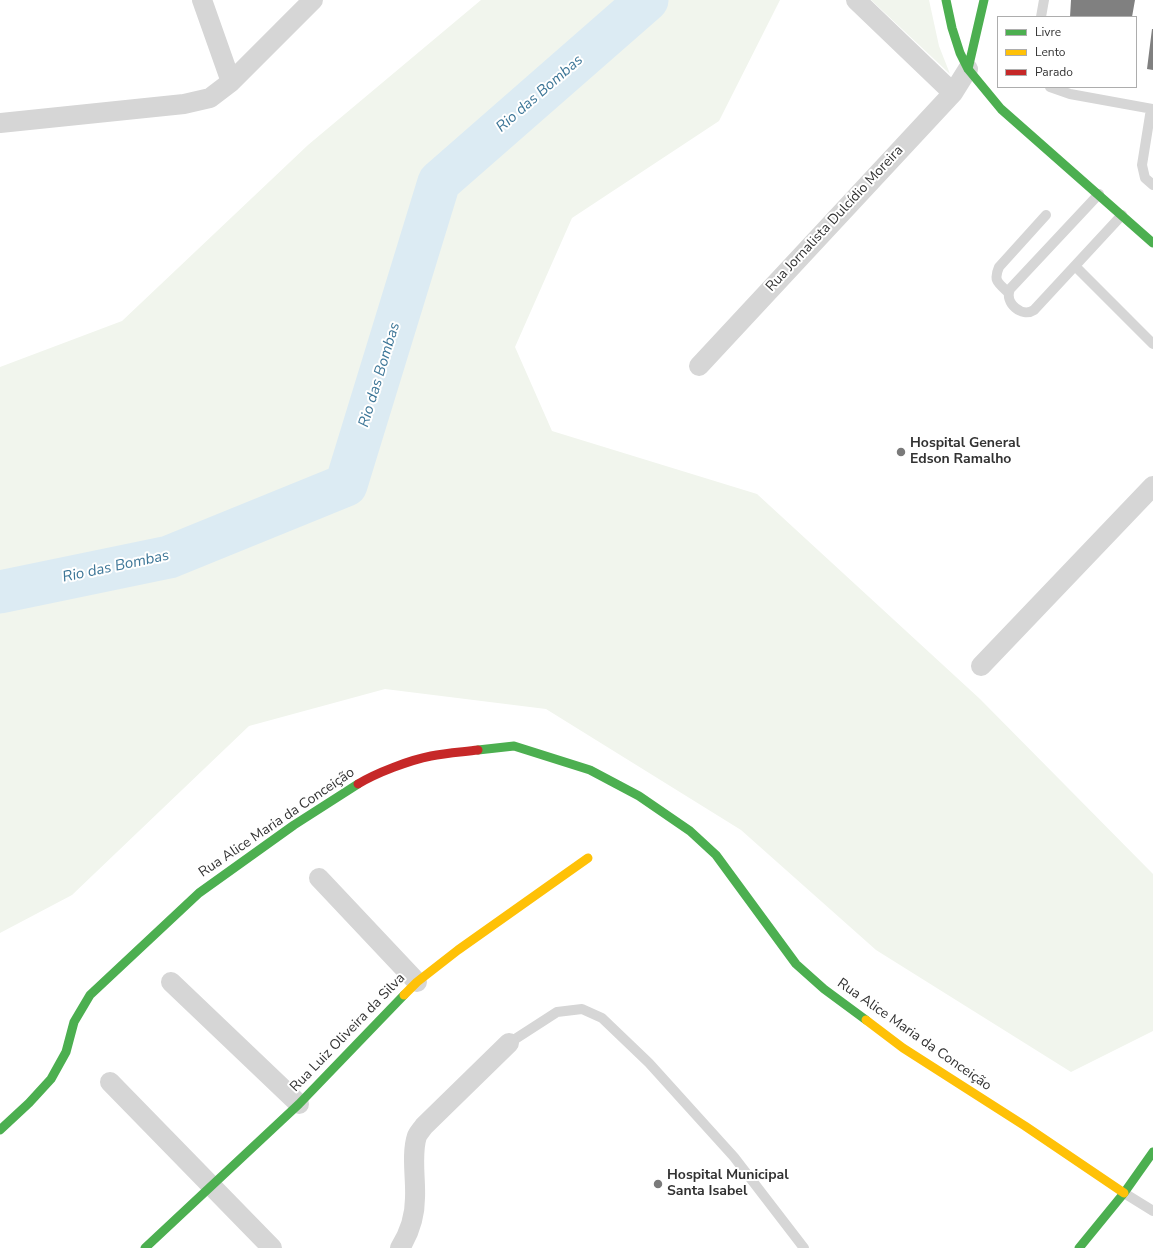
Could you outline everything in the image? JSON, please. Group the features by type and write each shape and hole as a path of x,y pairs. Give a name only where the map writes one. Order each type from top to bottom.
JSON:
{"street":[{"path":"202,0 231,82"},
{"path":"0,123 184,104 210,98 231,82 313,0"},
{"path":"856,0 953,93"},
{"path":"946,0 952,28 960,53 968,69 1001,109 1153,243"},
{"path":"968,69 984,0"},
{"name":"Rua Jornalista Dulcídio Moreira","path":"699,366 953,93 968,69"},
{"path":"981,666 1153,486"},
{"name":"Rua Alice Maria da Conceição","path":"0,1130 29,1103 51,1079 66,1052 74,1022 90,995 199,893 294,825 366,779 395,767 430,756 514,746 590,770 639,796 690,831 716,855 796,964 824,990 903,1048 1025,1126 1124,1193"},
{"name":"Rua Luiz Oliveira da Silva","path":"145,1248 299,1104 417,982 458,950 588,858"},
{"path":"319,878 417,982"},
{"path":"171,982 299,1104"},
{"path":"400,1248 406,1238 414,1218 416,1198 415,1144 418,1134 424,1126 509,1043"},
{"path":"110,1082 272,1248"},
{"path":"1079,1248 1124,1193 1153,1152"}],"lane":[{"path":"1041,16 1044,0"},
{"path":"1053,88 1070,94 1152,109 1142,165 1145,178 1153,185"},
{"path":"1099,194 1010,290 1009,299 1015,307 1022,313 1031,313 1122,215"},
{"path":"1009,292 997,282 996,275 998,267 1046,215"},
{"path":"1075,266 1153,344"},
{"path":"509,1043 557,1012 582,1008 602,1018 649,1063 734,1158 804,1248"},
{"path":"1124,1193 1153,1211"}],"shaded area":[{"path":"481,0 780,0 719,121 572,218 515,347 552,431 757,494 980,699 1153,874 1153,1031 1071,1072 876,950 741,830 546,709 385,689 249,726 72,895 0,933 0,367 122,321 308,145"},
{"path":"871,0 929,0 939,46 950,74"}],"building":[{"path":"1071,0 1135,0 1132,16 1070,16"},
{"path":"1153,29 1153,70 1147,69"}],"waterway":[{"name":"Rio das Bombas","path":"0,592 169,557 346,485 439,182 647,0"}],"traffic: fast":[{"path":"946,0 952,28 960,53 968,69 1001,109 1153,243"},
{"path":"968,69 984,0"},
{"path":"478,750 514,746 590,770 639,796 690,831 716,855 796,964 824,989 866,1020"},
{"path":"0,1130 29,1103 51,1079 66,1052 74,1022 90,995 199,893 294,825 358,784"},
{"path":"145,1248 299,1104 404,995"},
{"path":"1079,1248 1124,1193 1153,1152"}],"traffic: slow":[{"path":"404,995 417,982 458,950 588,858"},
{"path":"866,1020 903,1048 1025,1126 1124,1193"}],"traffic: jam":[{"path":"358,784 383,771 423,758 478,750"}],"place":[{"name":"Hospital General Edson Ramalho","path":"901,452"},
{"name":"Hospital Municipal Santa Isabel","path":"658,1184"}]}
